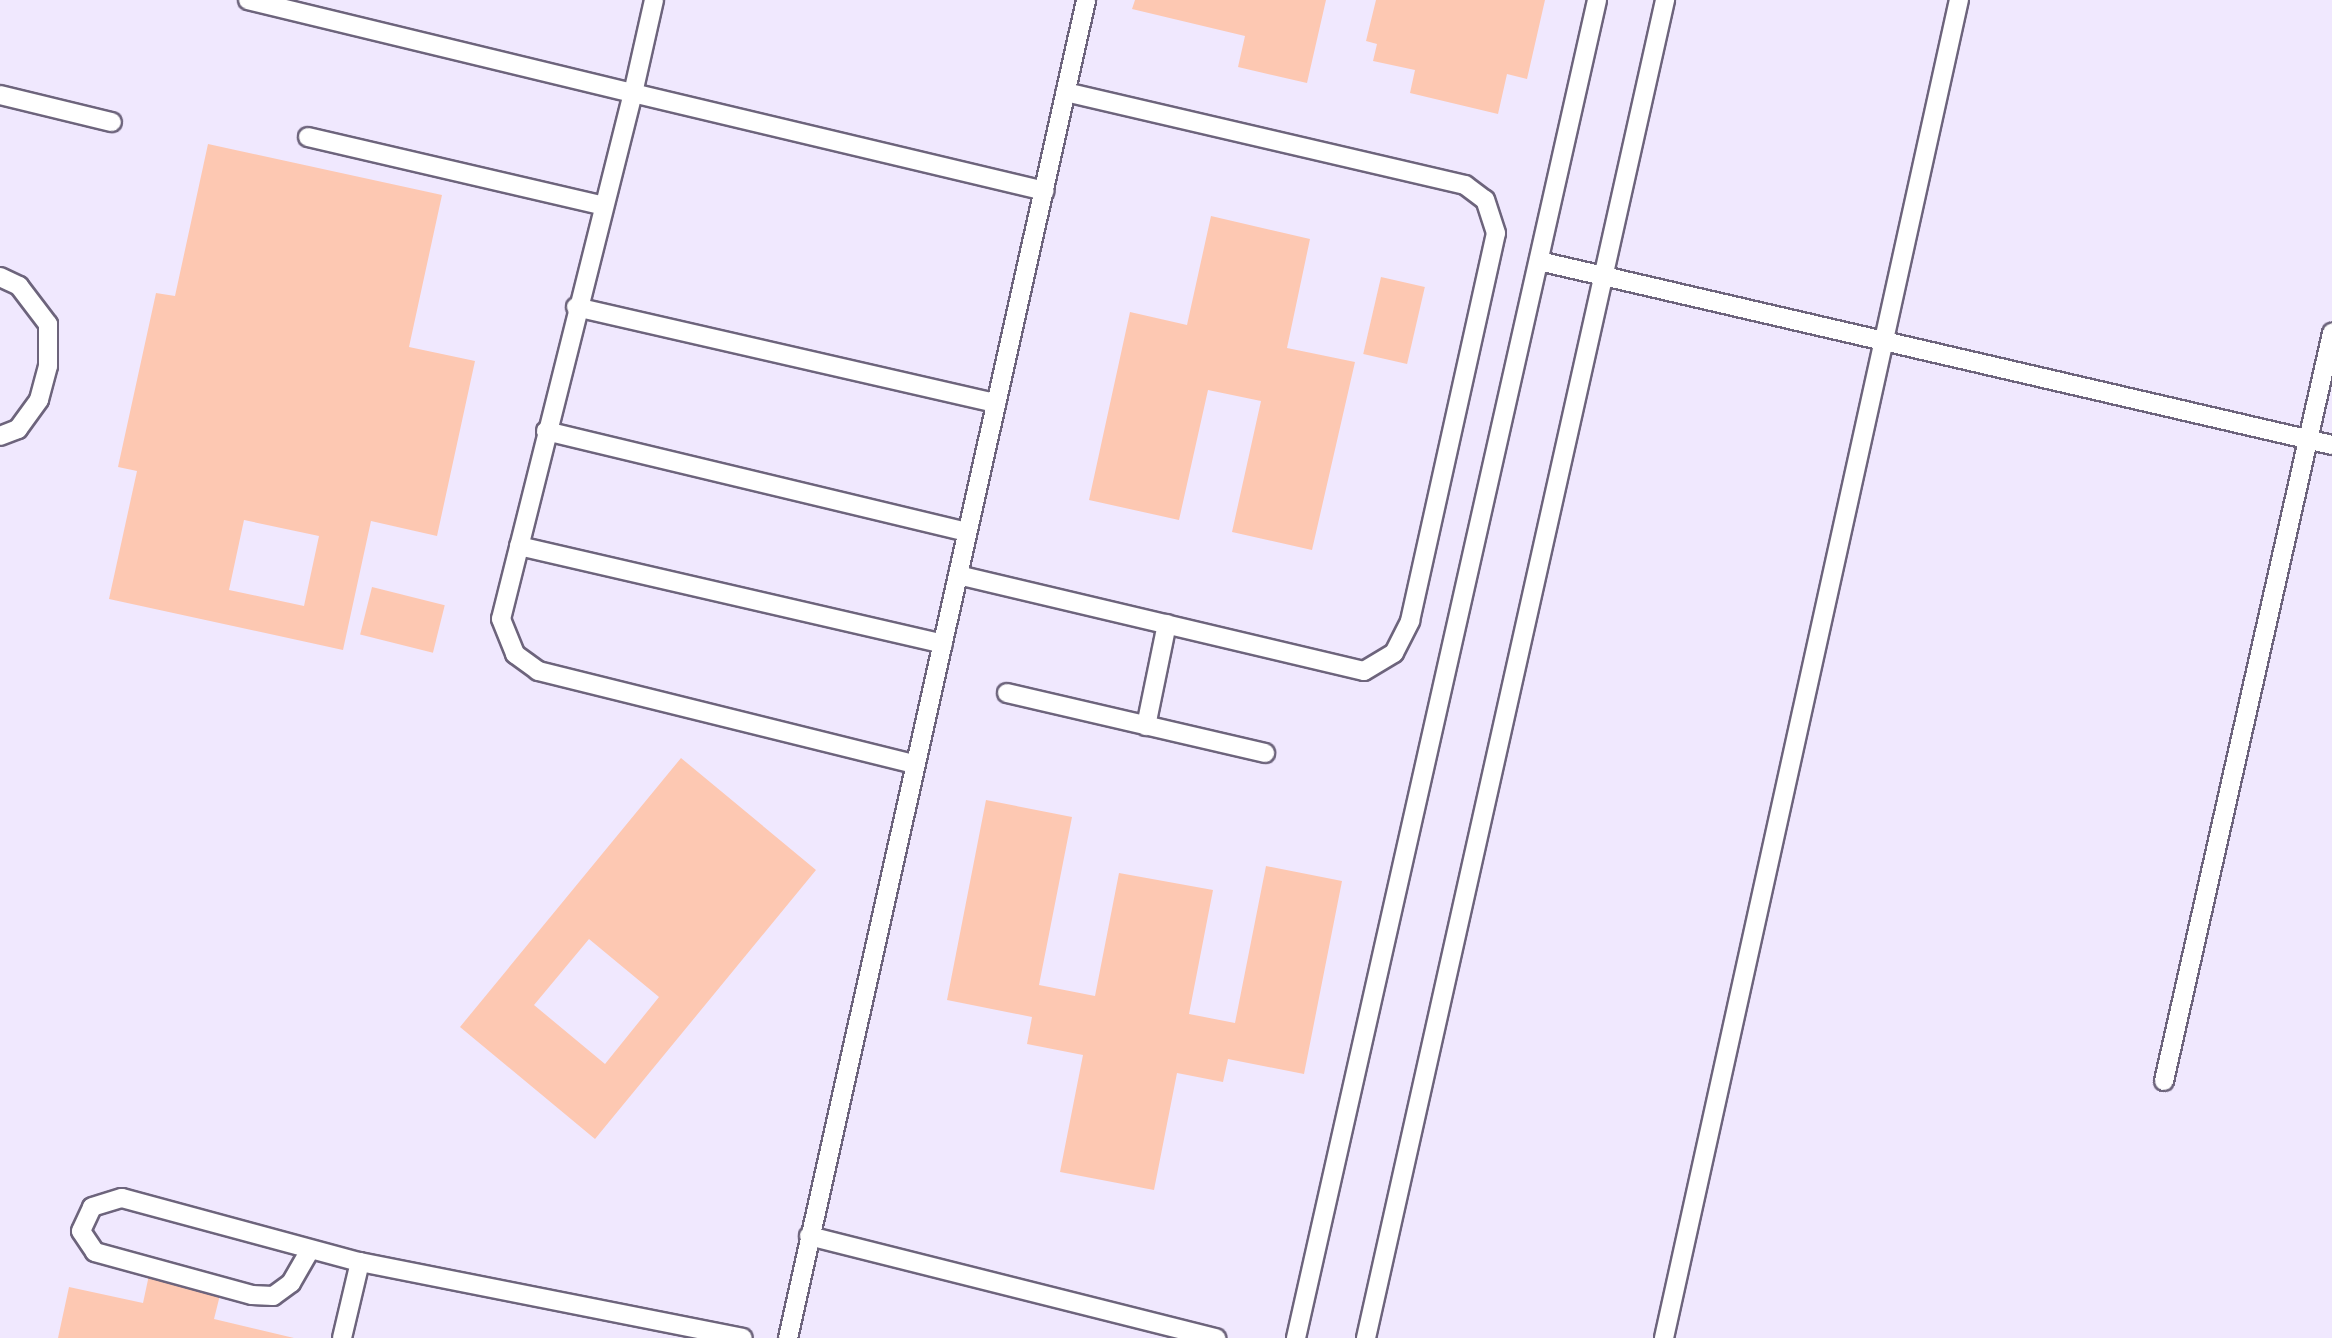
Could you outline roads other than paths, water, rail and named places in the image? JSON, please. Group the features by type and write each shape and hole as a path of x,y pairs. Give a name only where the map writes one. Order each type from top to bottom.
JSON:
{"lane":[{"path":"248,0 1044,192"},
{"path":"654,0 501,619 514,654 538,672 916,764"},
{"path":"788,1338 1086,0"},
{"path":"1296,1338 1597,0"},
{"path":"1366,1338 1666,0"},
{"path":"1664,1338 1959,0"},
{"path":"958,575 1364,671 1394,652 1410,621 1496,233 1485,200 1465,185 1066,92"},
{"path":"0,94 112,122"},
{"path":"308,138 600,206"},
{"path":"1539,261 2332,446"},
{"path":"0,277 19,286 48,324 48,366 39,400 18,428 0,436"},
{"path":"576,307 996,403"},
{"path":"2164,1080 2332,333"},
{"path":"546,431 968,532"},
{"path":"518,546 943,644"},
{"path":"1146,726 1167,624"},
{"path":"1007,693 1265,753"},
{"path":"310,1250 291,1284 273,1296 252,1295 95,1252 82,1231 92,1206 122,1198 360,1262 743,1338"},
{"path":"810,1236 1216,1338"},
{"path":"342,1338 360,1262"}]}
